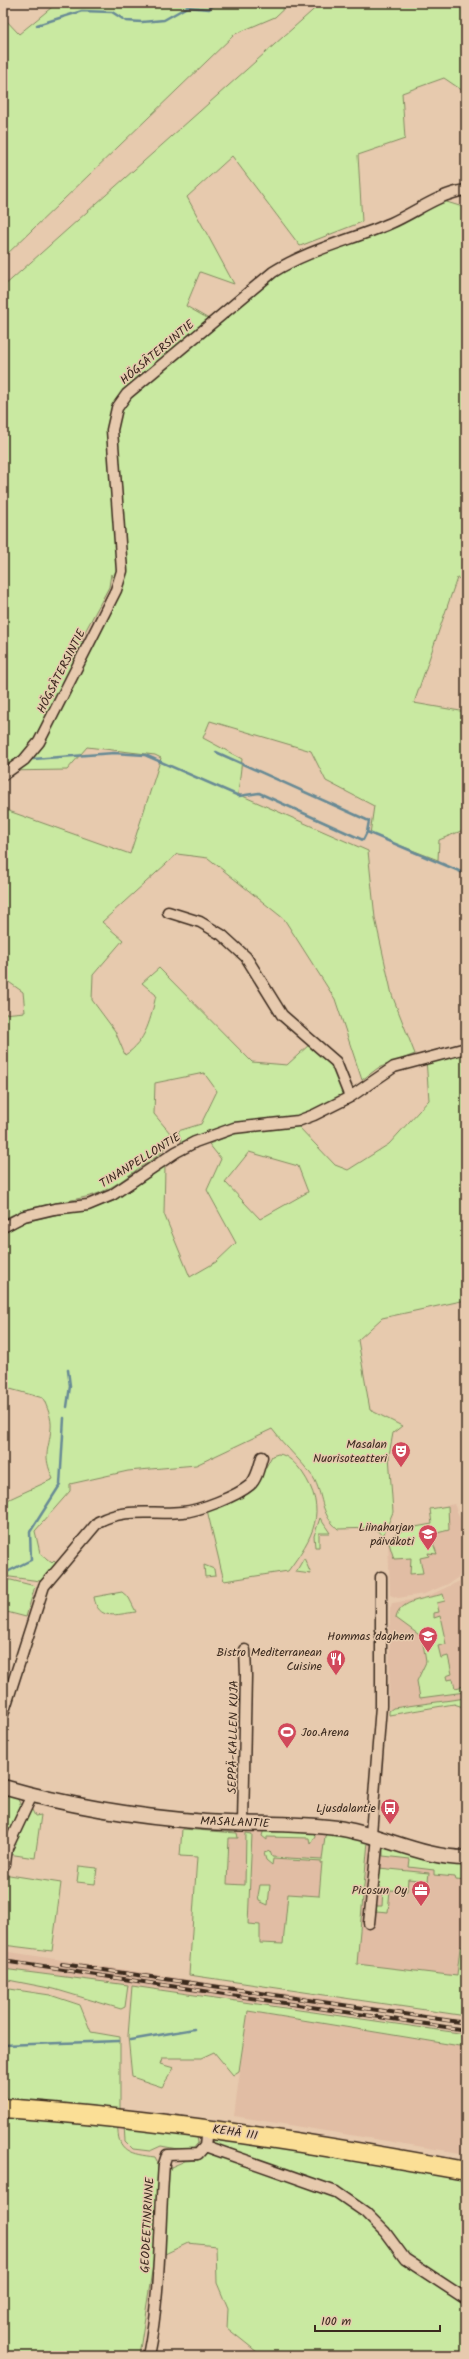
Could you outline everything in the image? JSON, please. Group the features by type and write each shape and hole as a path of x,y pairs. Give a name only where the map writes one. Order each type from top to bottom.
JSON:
{"highway":[{"name":"KEHÄ III","path":"3,2108 101,2115 207,2128 466,2171"}],"street":[{"name":"HÖGSÄTERSINTIE","path":"3,775 24,760 39,742 116,590 122,571 112,430 117,408 127,394 274,272 294,259 392,223 437,199 466,190"},
{"path":"168,912 200,922 222,935 246,957 282,1015 336,1062 350,1097"},
{"name":"TINANPELLONTIE","path":"3,1227 24,1216 54,1209 88,1205 112,1195 176,1152 219,1133 246,1125 298,1121 314,1115 350,1097 394,1067 466,1048"},
{"path":"3,1714 44,1586 98,1522 109,1516 127,1512 190,1511 223,1499 250,1485 257,1473 262,1458"},
{"path":"369,1923 381,1706 381,1577"},
{"name":"SEPPÄ-KALLEN KUJA","path":"243,1823 246,1676 245,1650"},
{"name":"MASALANTIE","path":"3,1787 87,1807 148,1815 206,1822 320,1826 374,1836 433,1855 466,1858"},
{"path":"5,1864 7,1848 32,1795"},
{"path":"207,2128 205,2146 336,2192 365,2212 385,2232 405,2259 466,2299"},
{"name":"GEODEETINRINNE","path":"148,2356 154,2327 161,2243 164,2164 167,2155 192,2156 198,2154 205,2146"}],"shaded area":[{"name":"Liinaharjan päiväkoti","path":"454,1504 466,1532 466,1572 448,1584 424,1594 398,1598 390,1595 388,1540 404,1529 432,1524 430,1509"},
{"name":"Hommas daghem","path":"462,1580 466,1598 466,1698 393,1708 389,1711 390,1609 392,1603 424,1598"},
{"path":"235,1828 331,1832 322,1862 319,1896 288,1895 284,1944 260,1943 248,1924 249,1885 227,1884 229,1838 234,1832"},
{"path":"368,1841 466,1864 466,2002 349,1989"},
{"path":"3,1951 250,1989 342,2000 340,2014 3,1969"},
{"path":"248,2011 466,2047 466,2154 234,2116"}],"green space":[{"path":"57,3 290,3 275,17 235,34 3,258 3,17 19,34"},
{"path":"321,3 461,3 466,9 466,93 444,78 402,93 405,139 358,155 362,222 300,246 232,156 187,197 234,284 200,272 186,306 214,322 273,272 437,199 466,208 466,361 461,365 466,375 466,580 457,578 414,703 466,712 466,829 439,840 438,860 370,834 374,806 326,781 311,751 210,721 203,738 242,759 238,794 368,851 375,918 392,995 415,1054 378,1068 362,1080 335,999 284,919 208,858 177,854 102,922 123,940 93,975 92,1000 115,1031 125,1055 138,1043 150,1021 156,995 142,983 159,968 252,1062 287,1065 310,1044 332,1064 344,1094 328,1104 297,1116 234,1124 208,1131 182,1144 178,1131 201,1124 217,1091 204,1073 155,1083 154,1114 170,1133 165,1147 156,1157 107,1189 93,1195 44,1205 3,1219 3,1014 25,1012 23,992 3,978 3,809 130,854 161,758 155,755 87,747 67,770 3,771 3,287","holes":["111,574 116,590 90,643 80,641 109,587"]},
{"path":"466,1051 466,1300 382,1318 358,1340 370,1410 402,1426 393,1433 389,1455 393,1512 383,1536 374,1528 338,1529 328,1517 313,1477 272,1429 196,1465 128,1471 70,1484 70,1491 35,1531 40,1553 52,1563 54,1561 57,1564 40,1581 3,1576 3,1502 53,1479 47,1458 51,1420 43,1398 3,1387 3,1233 25,1222 55,1215 89,1210 114,1201 165,1166 164,1214 190,1277 216,1262 236,1243 207,1190 221,1159 209,1144 245,1130 298,1126 335,1165 348,1170 389,1144 429,1100 426,1059","holes":["249,1152 298,1166 308,1192 260,1219 225,1182"]},
{"path":"278,1454 285,1456 295,1463 310,1486 315,1499 316,1511 311,1535 305,1547 288,1571 224,1581 207,1510 257,1483 272,1456"},
{"path":"448,1506 449,1530 433,1534 435,1542 433,1543 437,1554 428,1553 429,1556 420,1558 423,1573 410,1574 411,1558 394,1559 388,1540 404,1529 432,1524 430,1509"},
{"path":"320,1518 330,1533 319,1533 319,1547 315,1547 314,1536"},
{"path":"304,1558 311,1574 296,1572"},
{"path":"204,1565 214,1569 215,1576 205,1577"},
{"path":"3,1580 11,1580 35,1586 26,1617 3,1611"},
{"path":"122,1592 129,1598 136,1612 109,1615 100,1610 96,1605 94,1597"},
{"path":"443,1594 445,1601 437,1603 439,1612 434,1613 434,1618 440,1616 446,1644 438,1646 441,1658 448,1656 452,1674 446,1676 447,1680 453,1679 455,1688 464,1686 465,1692 420,1698 417,1681 426,1662 422,1637 396,1618 403,1607 408,1603"},
{"path":"466,1698 466,1708 454,1704 389,1715 389,1711 393,1708"},
{"path":"3,1792 16,1795 21,1806 3,1849"},
{"path":"31,1808 35,1816 41,1815 35,1858 8,1854"},
{"path":"182,1829 237,1833 238,1838 229,1838 227,1884 245,1885 246,1833 252,1834 248,1924 260,1925 260,1943 283,1944 288,1894 319,1896 322,1862 273,1859 272,1865 266,1860 264,1853 270,1851 272,1857 322,1860 325,1836 328,1833 368,1841 357,1964 457,1976 460,1947 465,1947 466,1940 466,2016 189,1975 197,1857 180,1856"},
{"path":"264,1829 314,1832 315,1837 310,1844 309,1838 267,1837 267,1840 262,1836"},
{"path":"383,1847 466,1864 466,1881 456,1880 455,1877 434,1875 434,1870 409,1867 410,1859 383,1856"},
{"path":"79,1866 97,1868 95,1884 77,1882"},
{"path":"379,1868 429,1873 428,1881 408,1879 407,1891 390,1890 388,1912 376,1911 375,1906 382,1906 383,1889 377,1888"},
{"path":"3,1874 61,1883 52,1951 3,1945"},
{"path":"260,1885 270,1885 268,1905 259,1901 258,1896"},
{"path":"3,1969 128,1985 125,2007 121,2009 54,1989 3,1979"},
{"path":"132,1986 466,2034 466,2047 248,2011 239,2071 233,2075 214,2052 201,2058 162,2058 160,2064 174,2068 162,2087 132,2077 128,2036"},
{"path":"3,1988 50,1995 80,2005 91,2032 120,2037 120,2109 3,2099"},
{"path":"3,2116 118,2124 118,2133 122,2146 132,2153 155,2157 158,2163 156,2245 139,2356 3,2356"},
{"path":"124,2125 197,2136 198,2143 192,2150 161,2146 150,2151 133,2149 125,2141"},
{"path":"221,2137 466,2180 466,2356 257,2356 257,2352 227,2328 228,2309 217,2283 216,2246 188,2243 165,2254 166,2180 171,2167 185,2161 198,2160 213,2146 211,2142"}],"waterway":[{"path":"37,25 82,11 112,12 126,21 142,22 164,20 187,7 209,9 213,5"},
{"path":"216,752 369,821 367,832"},
{"path":"33,759 114,753 145,755 239,796 259,793 363,840 367,832 466,874"},
{"path":"67,1407 70,1386 68,1370"},
{"path":"5,1573 31,1560 30,1532 60,1485 64,1418"},
{"path":"130,2040 194,2029"},
{"path":"3,2045 119,2041"}],"railway":[{"path":"3,1961 466,2030"},
{"path":"62,1964 466,2023"}],"place":[{"name":"Masalan Nuorisoteatteri","path":"401,1468"},
{"name":"Liinaharjan päiväkoti","path":"428,1551"},
{"name":"Hommas daghem","path":"428,1653"},
{"name":"Bistro Mediterranean Cuisine","path":"336,1676"},
{"name":"Joo.Arena","path":"287,1749"},
{"name":"Ljusdalantie","path":"390,1825"},
{"name":"Picosun Oy","path":"421,1907"}]}
